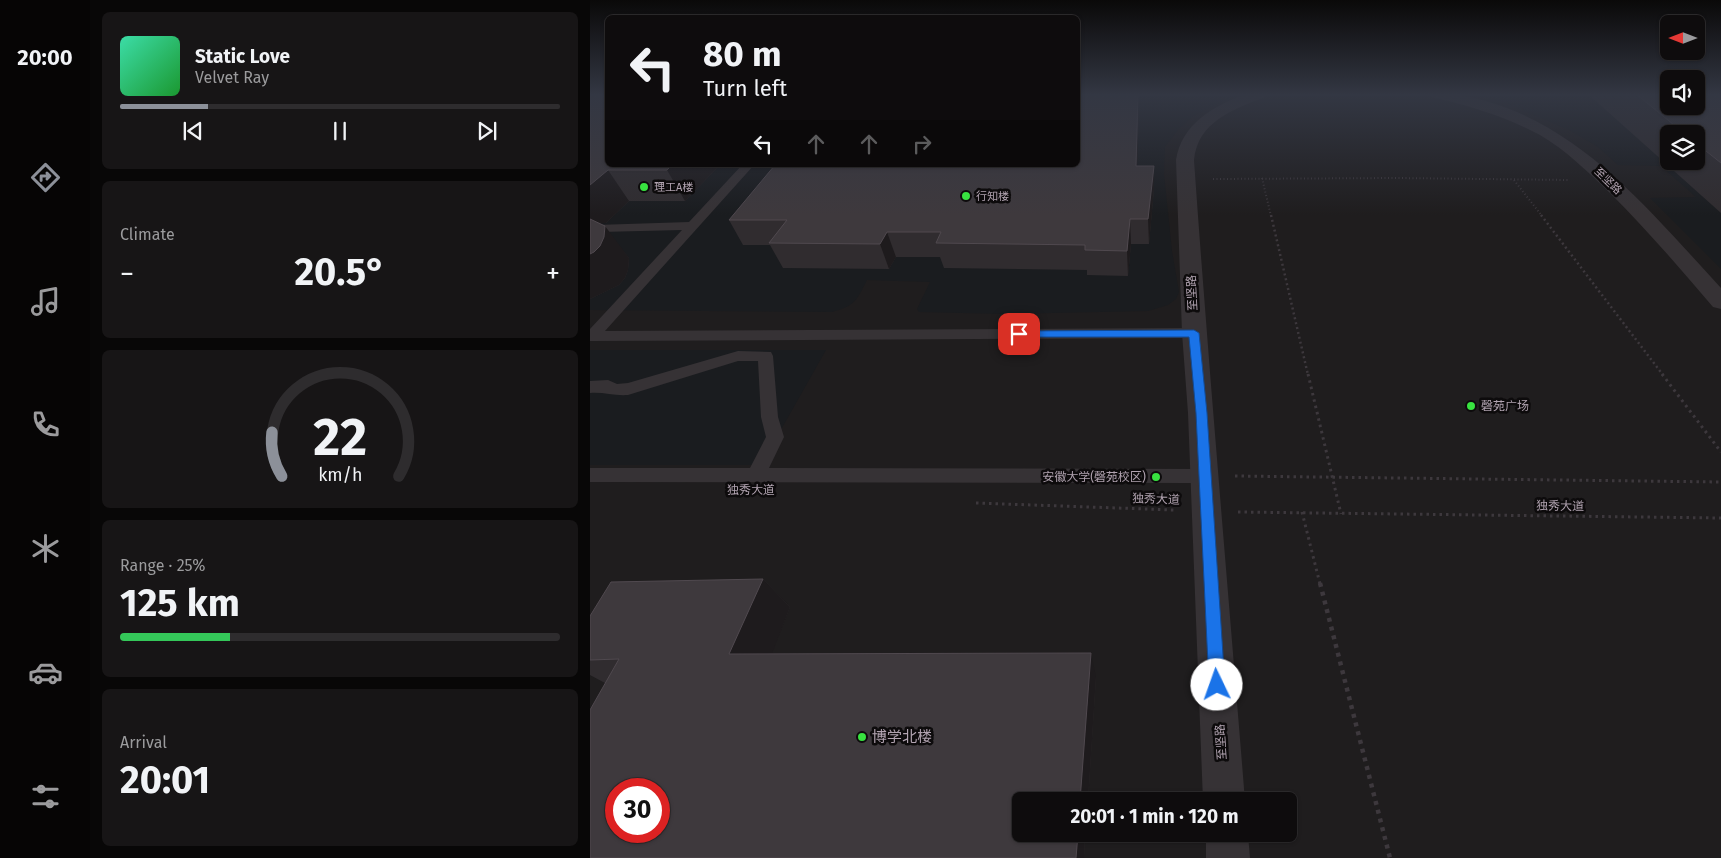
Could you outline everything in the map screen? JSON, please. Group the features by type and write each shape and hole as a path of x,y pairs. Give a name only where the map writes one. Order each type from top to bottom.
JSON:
{"street":[{"name":"至坚路","path":"1193,134 1187,147 1185,160 1194,333 1223,792"},
{"name":"至坚路","path":"1549,134 1581,155 1607,180 1721,302"},
{"path":"1227,842 1228,858"}],"lane":[{"path":"592,336 746,167"},
{"path":"600,228 692,226"},
{"path":"592,336 1194,333"},
{"path":"590,387 608,386 614,390 628,389 738,356 765,356 768,374 768,405 771,428 775,437 756,475"},
{"path":"590,475 1204,476"}],"path":[{"path":"1262,178 1341,514"},
{"path":"1186,179 1607,180"},
{"path":"1514,179 1721,452"},
{"path":"1204,476 1721,482"},
{"name":"独秀大道","path":"968,502 1341,514 1721,518"},
{"path":"1302,512 1390,858"}],"shaded area":[{"name":"安徽大学(磬苑校区)","path":"590,134 600,134 605,153 605,167 1080,167 1080,134 1660,134 1660,170 1705,170 1705,134 1721,134 1721,858 590,858"},
{"path":"590,134 600,134 605,153 605,167 1080,167 1080,134 1175,134 1165,147 1164,174 1172,251 1179,292 1176,299 1168,305 1148,311 1005,314 919,312 917,309 930,282 867,280 861,293 851,305 832,312 590,310"},
{"path":"1576,134 1660,134 1660,166 1618,165 1598,147"},
{"path":"1705,134 1721,134 1721,269 1650,198 1696,197 1666,170 1705,170"},
{"path":"590,350 826,350 761,465 590,465"}],"building":[{"path":"590,134 605,134 605,167 670,167 667,170 608,170 590,185"},
{"name":"行知楼","path":"1080,134 1137,134 1136,166 1154,166 1148,219 1130,219 1127,251 1085,250 1085,245 936,243 941,232 887,232 880,244 769,243 787,220 729,220 773,167 1080,167"},
{"path":"1705,134 1721,134 1721,163 1705,150"},
{"path":"590,219 605,226 604,237 600,246 590,254"},
{"name":"博学北楼","path":"763,579 729,654 1091,653 1081,792 1012,792 1012,842 1077,842 1076,858 590,858 590,710 619,659 590,660 590,616 611,582"}],"place":[{"name":"理工A楼","path":"644,187"},
{"name":"行知楼","path":"966,196"},
{"name":"磬苑广场","path":"1471,406"},
{"name":"安徽大学(磬苑校区)","path":"1156,477"},
{"name":"博学北楼","path":"862,737"}],"route":[{"path":"1019,334 1194,333 1201,413 1217,685"}]}
